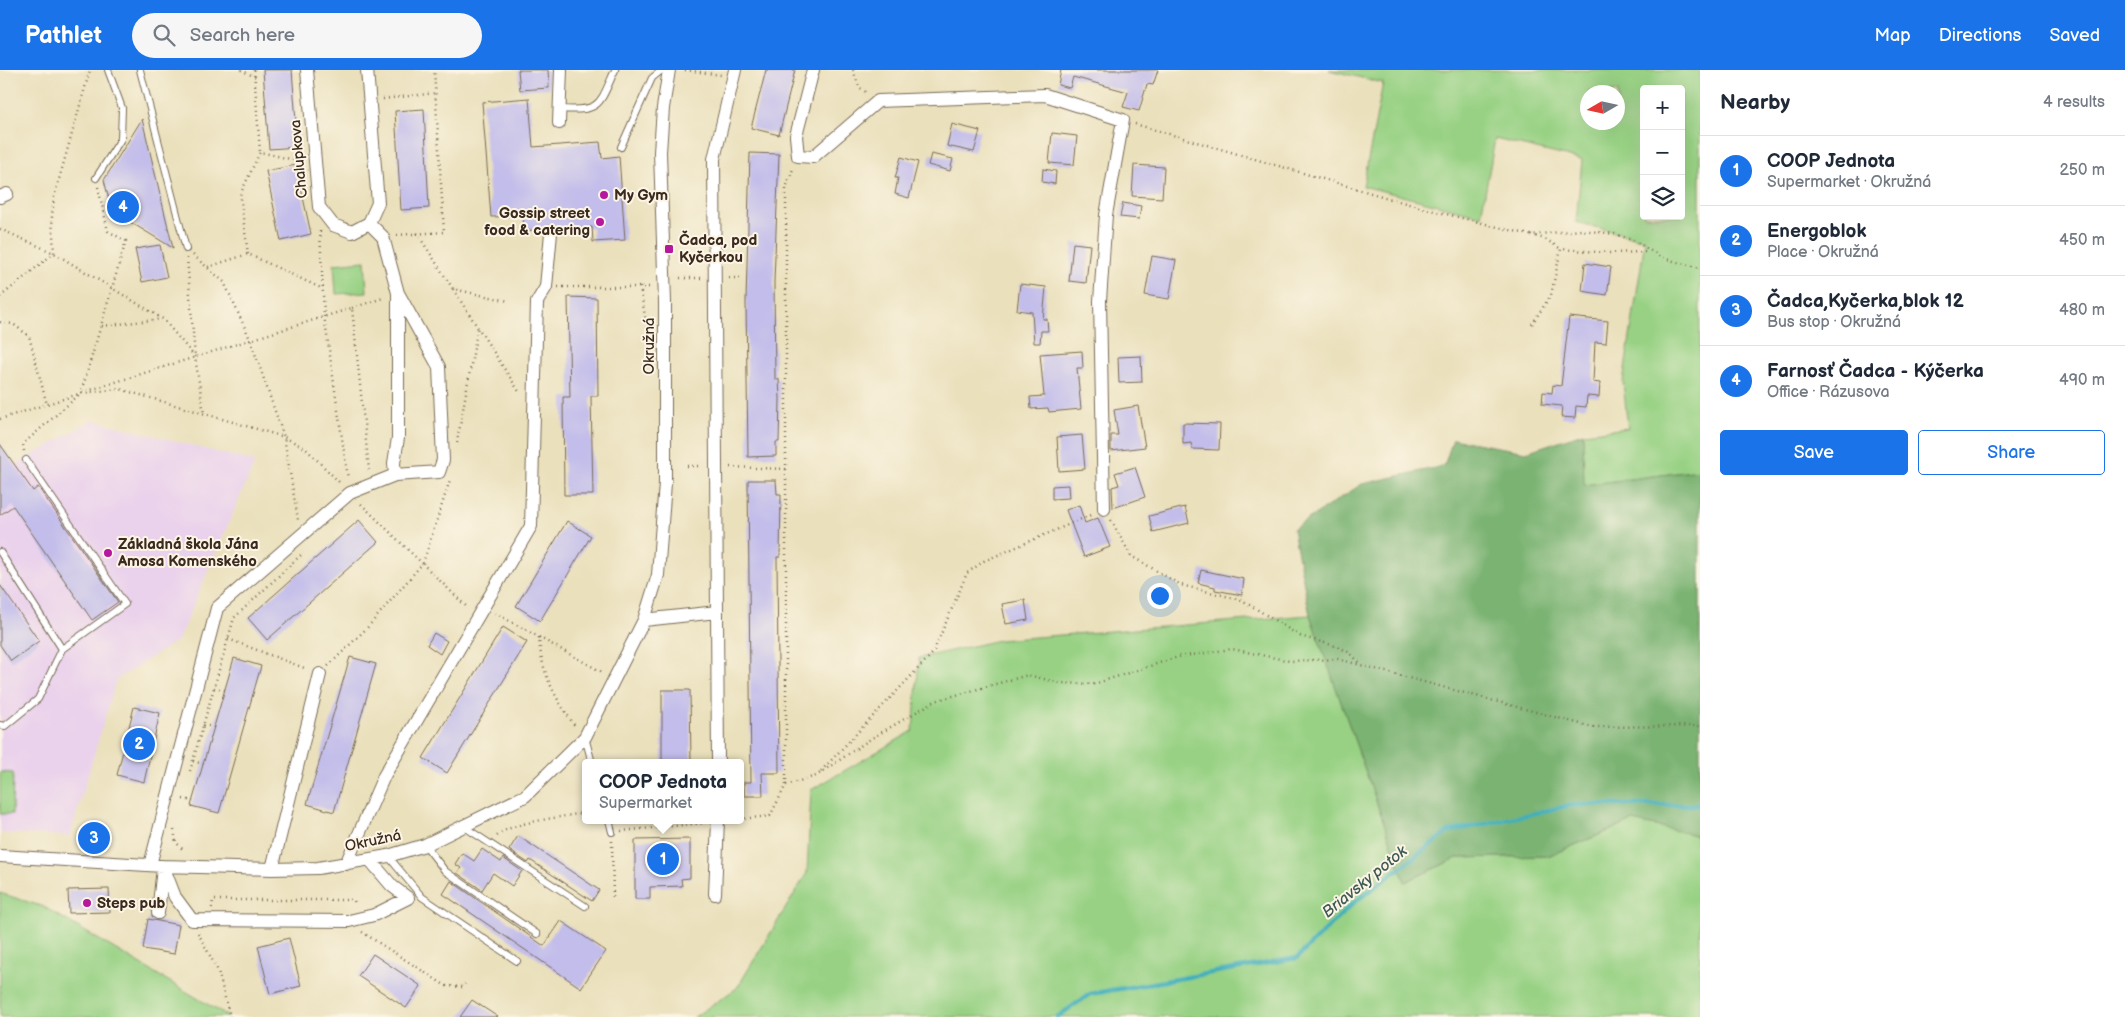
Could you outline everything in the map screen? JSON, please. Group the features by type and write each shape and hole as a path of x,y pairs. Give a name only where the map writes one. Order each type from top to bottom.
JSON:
{"street":[{"name":"Chalupkova","path":"307,70 320,207 334,225 352,232 369,223"},
{"path":"150,865 217,608 350,493 395,475 439,472 443,460 439,367 398,293 383,236 369,223 378,203 367,70"},
{"path":"559,123 562,70"},
{"name":"Okružná","path":"0,856 163,866 272,869 346,864 370,860 425,845 525,796 585,737 644,620 658,575 662,542 665,482 664,286 660,152 663,108 670,70"},
{"path":"813,70 796,136 798,156 813,157 878,101 1045,95 1123,120 1106,215 1100,301 1104,509"},
{"path":"718,759 714,159 734,73"},
{"path":"346,864 384,776 531,526 537,302 546,288 551,233"},
{"path":"395,475 394,463 398,438 398,293"},
{"path":"644,620 717,612"},
{"path":"272,869 320,674"},
{"path":"715,894 718,824"},
{"path":"163,866 175,897 192,920 349,921 374,915 408,898 392,886 370,860"},
{"path":"158,913 163,866"}],"lane":[{"path":"96,178 121,139 122,108 108,70"},
{"path":"140,70 186,249"},
{"path":"560,109 591,109 600,102 614,70"},
{"path":"621,146 652,78 662,70"},
{"path":"0,725 5,726 38,699 62,649 125,604 26,460"},
{"path":"0,552 62,649"},
{"path":"585,737 591,759"},
{"path":"610,824 612,832"},
{"path":"463,826 585,906"},
{"path":"425,845 446,871 537,934"},
{"path":"388,856 422,897 517,961"}],"path":[{"path":"54,253 52,216 54,197 90,70"},
{"path":"241,70 255,77"},
{"path":"248,254 240,195 260,152 254,70"},
{"path":"383,236 417,232 444,232 434,70"},
{"path":"685,70 734,73"},
{"path":"853,70 859,87 878,101"},
{"path":"369,100 436,93"},
{"path":"1123,120 1426,208 1530,235 1545,240 1561,249 1610,253 1650,252"},
{"path":"260,152 316,165"},
{"path":"744,819 770,816 786,785 786,188 798,156"},
{"path":"26,460 23,444 81,393 126,241 108,231 96,178"},
{"path":"320,207 324,315 350,493"},
{"path":"0,229 54,253 163,319 195,357"},
{"path":"1530,235 1581,230 1604,232 1635,242 1662,258 1700,268"},
{"path":"417,232 516,388"},
{"path":"186,249 224,282 250,339 284,437 299,522"},
{"path":"186,249 195,357 204,414"},
{"path":"1532,324 1551,295 1561,249"},
{"path":"0,297 54,253"},
{"path":"208,267 248,254 323,289"},
{"path":"546,288 664,286"},
{"path":"640,287 652,353"},
{"path":"453,289 509,301"},
{"path":"0,419 382,298"},
{"path":"352,308 369,471"},
{"path":"102,326 163,319"},
{"path":"0,322 13,324 29,336 47,405"},
{"path":"457,444 478,326"},
{"path":"81,393 120,389 284,437 311,453 423,563 465,608"},
{"path":"687,466 786,468"},
{"path":"228,639 320,674 367,628 423,563 452,474"},
{"path":"816,776 933,653 967,573 984,561 1104,509 1131,556 1181,585 1242,600 1300,636 1339,647 1350,653 1362,665"},
{"path":"188,780 231,624 240,612 310,547"},
{"path":"498,614 604,673"},
{"path":"539,637 543,666 550,688 569,719 585,737"},
{"path":"786,785 816,776 872,738 935,701 1028,675 1060,683 1094,684 1178,657 1232,649 1290,661 1338,659 1592,727 1700,726"},
{"path":"214,688 225,690"},
{"path":"204,725 214,727"},
{"path":"193,762 203,764"},
{"path":"180,806 182,799 193,802"},
{"path":"490,843 499,834 513,826 525,826 582,813"},
{"path":"613,899 612,832 689,824"},
{"path":"175,827 176,842 183,850"},
{"path":"192,920 218,971 230,1017"}],"shaded area":[{"name":"Základná škola Jána Amosa Komenského","path":"93,420 255,462 178,640 116,680 70,836 0,833 0,444 15,465"}],"green space":[{"path":"1329,70 1700,70 1700,470 1583,485 1583,433 1628,428 1623,382 1645,240 1576,222 1582,160 1495,139 1481,216 1363,186 1383,83"},
{"path":"365,261 367,292 336,294 334,264"},
{"path":"1583,433 1584,485 1700,470 1700,836 1633,821 1548,856 1457,858 1405,882 1310,615 1293,529 1362,484 1444,466 1453,439 1526,452"},
{"path":"1310,615 1405,882 1457,858 1548,856 1633,821 1700,836 1700,1017 694,1017 737,988 807,873 811,790 913,731 919,658 999,640"},
{"path":"0,772 13,773 12,814 0,814"},
{"path":"0,893 44,907 229,1017 0,1017"}],"building":[{"path":"263,70 292,70 298,147 269,149"},
{"path":"518,70 548,70 549,88 520,90"},
{"path":"766,70 795,70 779,135 751,128"},
{"path":"1061,70 1158,70 1153,85 1147,84 1139,111 1123,107 1128,92 1073,77 1070,88 1058,85"},
{"path":"529,98 533,147 600,142 602,158 619,156 625,240 593,242 592,227 565,229 551,225 544,229 524,231 523,216 491,217 482,102"},
{"path":"424,109 429,208 401,210 395,111"},
{"path":"142,119 173,248 112,211 104,180"},
{"path":"952,124 980,131 974,152 947,146"},
{"path":"1052,133 1077,136 1074,165 1049,163"},
{"path":"750,153 779,154 774,282 775,379 779,379 780,399 779,442 776,442 776,456 748,457 746,301"},
{"path":"931,154 953,159 950,171 928,165"},
{"path":"901,157 918,162 909,198 895,194 898,178 895,178"},
{"path":"296,165 311,234 281,241 266,171"},
{"path":"1134,165 1164,167 1162,198 1132,196"},
{"path":"1043,169 1056,171 1055,184 1042,182"},
{"path":"1123,203 1141,206 1139,219 1120,217"},
{"path":"1073,243 1090,245 1086,283 1069,281"},
{"path":"160,245 167,277 142,282 135,249"},
{"path":"1152,256 1176,260 1169,299 1145,295"},
{"path":"1585,263 1611,267 1607,295 1582,291"},
{"path":"1020,284 1046,287 1043,319 1047,319 1048,331 1041,331 1040,343 1034,343 1032,312 1017,310"},
{"path":"568,297 597,298 598,396 591,396 593,495 564,495 563,397 570,397"},
{"path":"1569,317 1608,321 1606,343 1595,342 1593,382 1600,383 1599,397 1587,396 1586,407 1576,406 1575,418 1561,417 1562,406 1542,404 1543,392 1552,393 1553,385 1561,386"},
{"path":"1082,351 1083,368 1077,368 1081,409 1049,412 1048,408 1031,409 1030,397 1044,396 1040,354"},
{"path":"1141,356 1142,382 1119,383 1118,357"},
{"path":"1138,406 1145,447 1111,451 1111,435 1118,435 1114,410"},
{"path":"1183,423 1220,424 1219,450 1192,449 1191,443 1183,444"},
{"path":"1082,435 1085,469 1059,471 1057,437"},
{"path":"0,444 33,491 38,487 118,602 92,620 13,506 0,515"},
{"path":"1135,467 1145,497 1113,508 1112,487 1119,485 1115,473"},
{"path":"748,480 776,480 777,494 781,494 780,557 777,557 779,773 762,773 763,796 744,796 744,782 751,782"},
{"path":"1068,485 1069,498 1052,499 1052,486"},
{"path":"1079,505 1085,523 1098,518 1110,547 1084,557 1066,510"},
{"path":"1185,507 1189,523 1153,532 1149,516"},
{"path":"359,520 378,542 267,640 248,618"},
{"path":"567,521 591,536 540,621 516,606"},
{"path":"1201,570 1244,579 1242,595 1215,590 1215,587 1198,583"},
{"path":"0,585 39,641 11,661 0,645"},
{"path":"1025,600 1028,620 1006,624 1002,604"},
{"path":"503,627 527,642 447,773 423,758"},
{"path":"434,633 447,641 440,654 427,645"},
{"path":"350,657 376,664 334,812 307,804"},
{"path":"234,658 261,666 219,813 191,806"},
{"path":"662,690 690,690 691,759 662,759"},
{"path":"134,707 160,713 144,782 117,775"},
{"path":"518,836 599,890 592,901 530,860 528,863 509,850"},
{"path":"690,839 690,878 681,879 682,886 650,887 650,899 635,899 635,840"},
{"path":"482,849 501,862 503,858 522,871 512,886 493,873 482,890 457,873 461,868 455,864 462,853 474,861"},
{"path":"451,881 544,946 561,921 606,951 581,988 443,894"},
{"path":"109,889 110,912 69,913 68,890"},
{"path":"148,919 179,925 174,954 143,949"},
{"path":"289,938 301,986 270,994 258,946"},
{"path":"373,954 421,986 406,1008 358,976"},
{"path":"472,1000 498,1017 460,1017"}],"waterway":[{"name":"Briavsky potok","path":"1057,1017 1090,994 1297,958 1352,904 1448,832 1572,805 1700,805"}],"place":[{"name":"My Gym","path":"604,195"},
{"name":"Farnosť Čadca - Kýčerka","path":"123,207"},
{"name":"Gossip street food & catering","path":"600,222"},
{"name":"Čadca, pod Kyčerkou","path":"669,249"},
{"name":"Základná škola Jána Amosa Komenského","path":"108,553"},
{"name":"Energoblok","path":"139,744"},
{"name":"Čadca,Kyčerka,blok 12","path":"94,838"},
{"name":"COOP Jednota","path":"663,859"},
{"name":"Steps pub","path":"87,903"}]}
